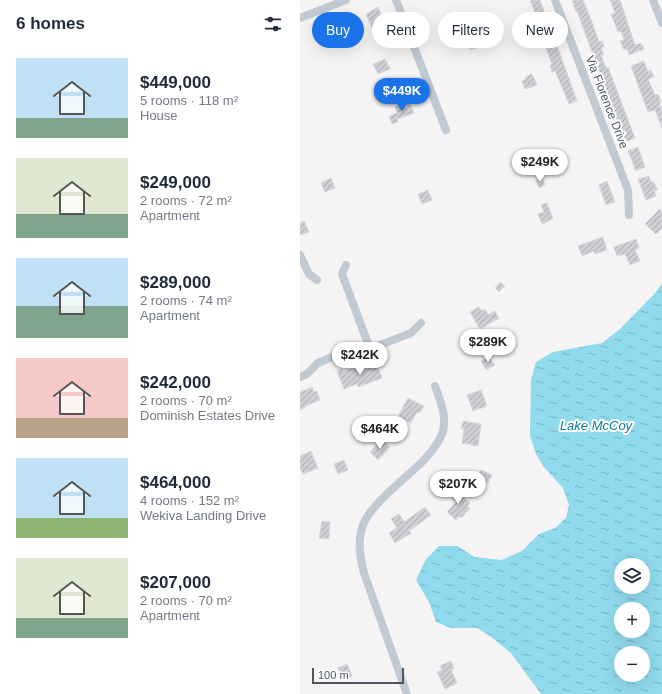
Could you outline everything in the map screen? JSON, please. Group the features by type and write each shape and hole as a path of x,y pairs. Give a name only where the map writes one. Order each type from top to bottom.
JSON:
{"street":[{"path":"396,0 446,130"},
{"name":"Via Florence Drive","path":"555,0 628,190 628,215"},
{"path":"653,0 662,23"},
{"path":"300,18 340,1"},
{"path":"300,255 309,274 317,280"},
{"path":"346,265 342,274 370,349"},
{"path":"300,377 306,374 318,363 339,354 357,354 411,334 421,323"},
{"path":"407,694 364,573 360,555 360,541 363,526 367,517 383,498 428,455 438,442 443,430 444,417 435,386"}],"water":[{"name":"Lake McCoy","path":"662,283 662,694 541,694 511,653 490,636 477,628 451,628 436,622 429,602 416,580 426,559 439,546 458,546 474,557 501,560 522,551 539,534 555,528 566,518 569,505 563,488 543,466 536,454 530,436 531,380 536,362 553,352 602,343 620,329 657,291"}],"building":[{"path":"530,0 540,0 544,12 535,12"},
{"path":"572,0 583,0 599,42 602,41 604,47 601,47 604,55 601,55 606,68 608,67 635,138 625,142"},
{"path":"610,0 620,0 635,45 641,43 644,49 629,55 627,49 624,50 620,41 624,40 621,31 618,32 611,14 615,13"},
{"path":"378,7 380,12 372,12 372,28 366,14"},
{"path":"546,48 558,48 577,101 569,104 555,71 552,72 550,65 552,64"},
{"path":"385,59 390,69 378,74 373,64"},
{"path":"644,61 648,72 651,70 654,77 648,79 655,95 658,94 661,102 659,103 662,110 662,128 655,110 648,112 631,66"},
{"path":"532,74 537,85 525,89 522,81 526,79 525,77"},
{"path":"410,102 414,113 397,119 398,122 392,124 389,116 397,113 395,107"},
{"path":"638,147 645,167 636,171 628,151"},
{"path":"649,176 651,182 654,182 657,190 654,191 656,196 646,200 638,179"},
{"path":"331,178 335,188 325,192 321,183"},
{"path":"542,178 545,185 539,188 536,180"},
{"path":"607,181 615,202 606,205 599,185"},
{"path":"428,190 432,200 422,204 418,194"},
{"path":"547,203 553,219 542,224 538,214 544,212 541,205"},
{"path":"660,209 662,212 662,228 656,234 645,224"},
{"path":"304,221 309,232 300,235 300,223"},
{"path":"603,237 607,250 595,254 594,251 582,256 578,246"},
{"path":"636,239 639,248 635,250 640,261 630,265 625,254 617,256 614,247"},
{"path":"500,282 505,286 499,292 495,288"},
{"path":"479,307 482,311 485,309 488,315 495,311 499,318 480,329 470,312"},
{"path":"488,357 495,365 486,370 481,361"},
{"path":"376,362 382,378 358,387 357,384 344,389 337,371 342,369 343,372 356,367 357,370"},
{"path":"312,387 314,392 317,391 320,400 305,406 306,407 300,410 300,392"},
{"path":"481,390 487,406 473,411 467,395"},
{"path":"408,398 424,406 420,413 417,412 411,423 398,416"},
{"path":"463,421 481,424 478,446 462,443 464,429 461,429"},
{"path":"382,440 390,447 378,460 370,452"},
{"path":"311,451 318,468 303,474 300,468 300,456"},
{"path":"344,460 348,470 338,474 334,464"},
{"path":"481,470 492,475 488,483 485,482 479,494 471,490"},
{"path":"454,488 470,503 467,506 470,508 461,518 459,516 456,520 447,512 456,502 448,494"},
{"path":"425,507 431,515 409,531 411,533 395,543 389,533 397,528 391,519 399,514 404,522"},
{"path":"322,521 330,522 329,539 319,538"},
{"path":"451,661 454,668 451,670 457,683 445,689 437,672 442,670 440,666"},
{"path":"347,664 352,676 343,680 338,668"}]}
